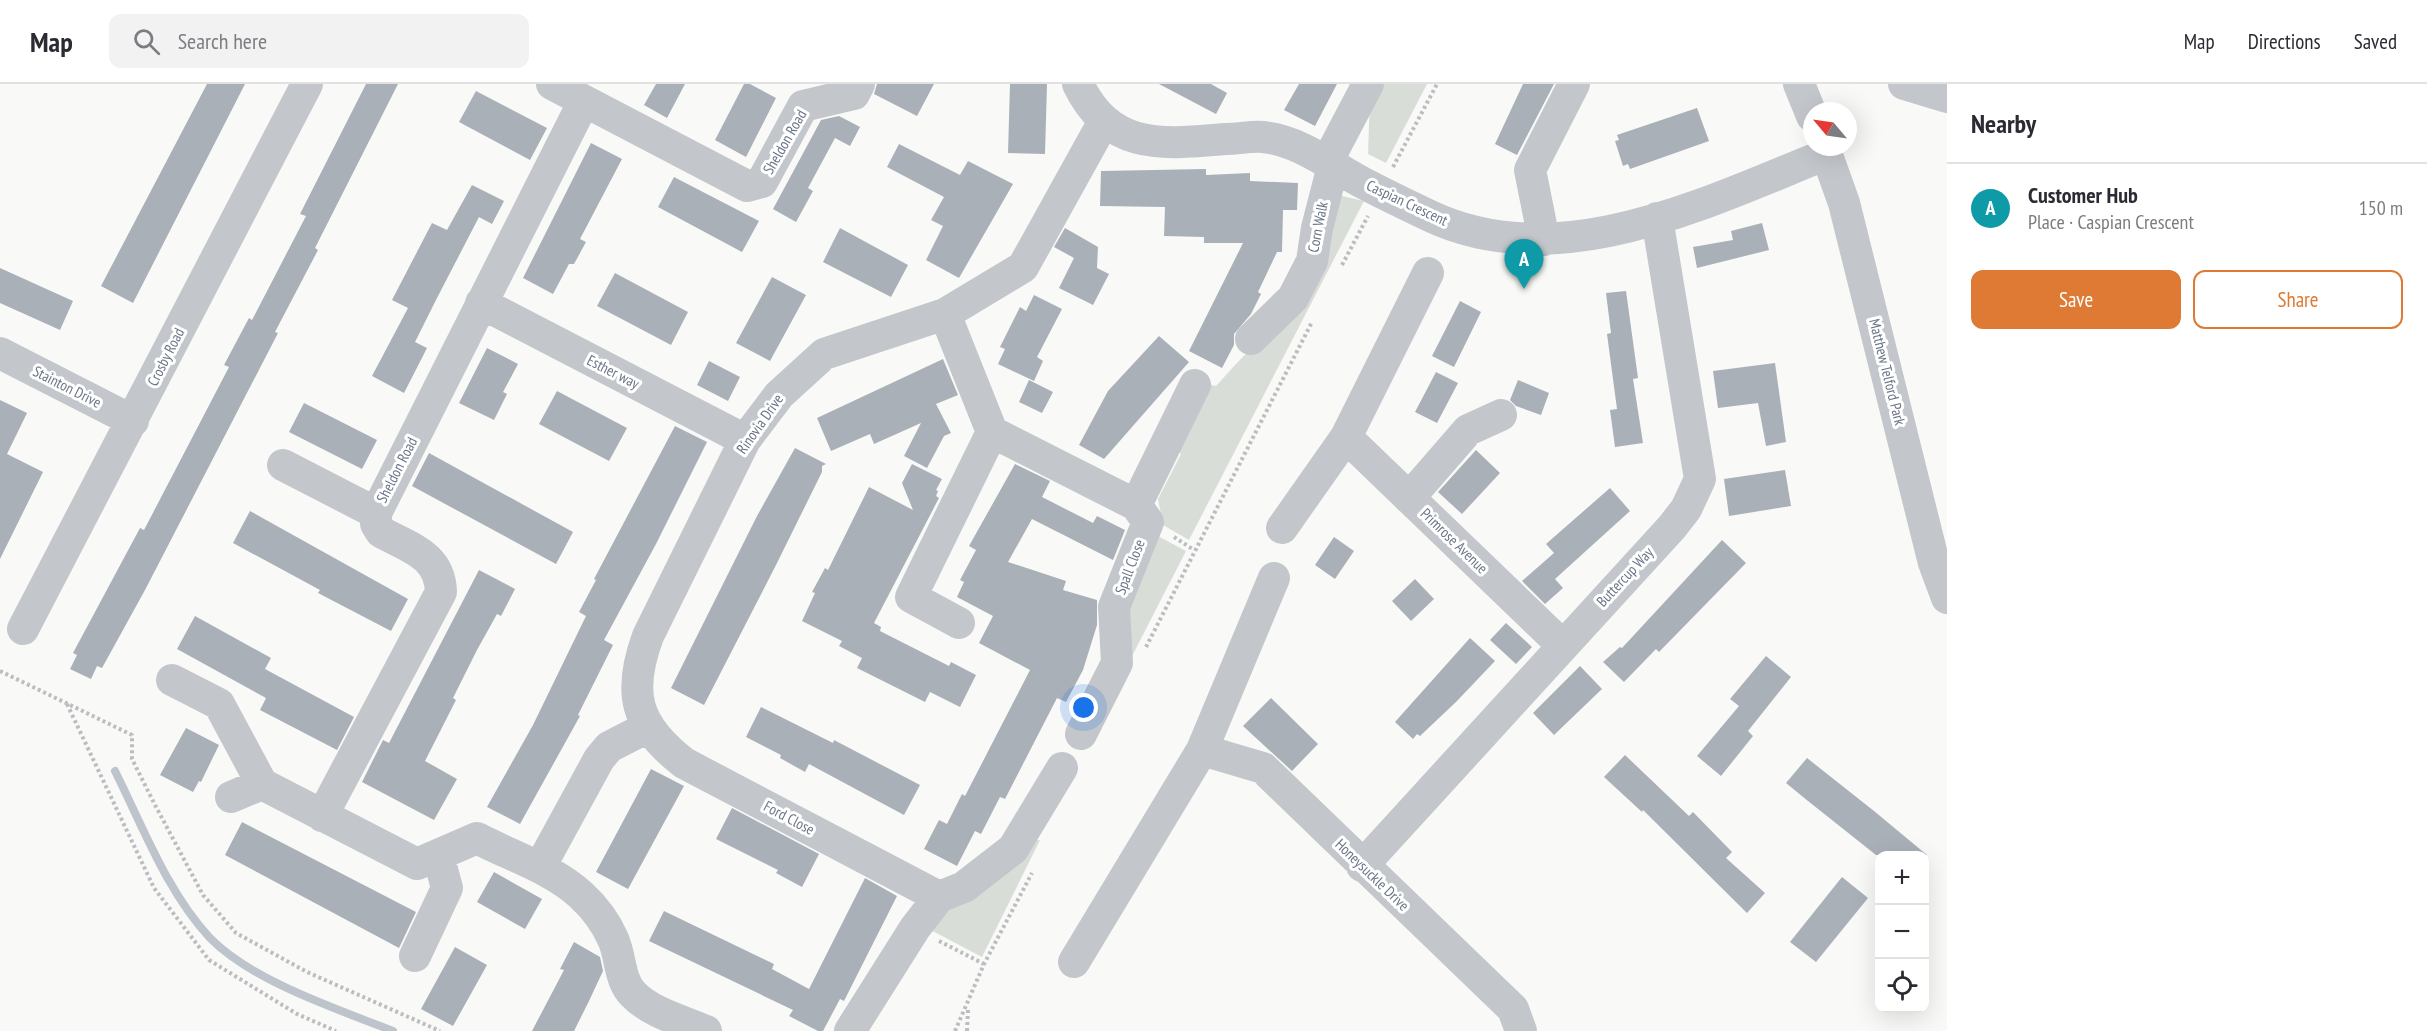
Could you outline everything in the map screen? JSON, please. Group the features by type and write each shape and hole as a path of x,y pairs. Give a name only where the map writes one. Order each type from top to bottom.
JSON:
{"street":[{"name":"Crosby Road","path":"23,630 307,84"},
{"name":"Sheldon Road","path":"552,84 747,186 762,182 803,106 854,94 859,84"},
{"name":"Caspian Crescent","path":"1078,84 1086,100 1104,121 1129,136 1158,144 1262,137 1294,144 1433,218 1493,234 1544,240 1619,228 1657,218 1711,201 1814,156"},
{"name":"Corn Walk","path":"1251,339 1293,298 1312,261 1330,164 1368,84"},
{"path":"1544,240 1530,170 1574,84"},
{"path":"1799,84 1806,102"},
{"path":"1904,84 1947,97"},
{"name":"Sheldon Road","path":"322,816 441,592 441,576 434,564 381,532 376,524 376,513 584,101"},
{"name":"Rinovia Drive","path":"648,727 636,691 638,663 648,636 745,440 779,395 824,354 945,314 1023,267 1104,121"},
{"name":"Matthew Telford Park","path":"1828,156 1845,203 1934,563 1947,598"},
{"name":"Buttercup Way","path":"1362,866 1686,509 1700,478 1657,218"},
{"path":"1282,528 1346,437 1428,273"},
{"name":"Esther way","path":"481,303 745,440"},
{"path":"945,314 992,432 1136,505 1195,385"},
{"name":"Stainton Drive","path":"0,353 133,421"},
{"path":"1408,498 1468,430 1501,415"},
{"path":"959,623 911,597 992,432"},
{"name":"Primrose Avenue","path":"1346,437 1562,645"},
{"path":"283,465 376,513"},
{"name":"Spall Close","path":"1081,734 1116,663 1114,607 1148,522 1136,505"},
{"path":"1074,962 1202,750 1274,578"},
{"path":"172,680 219,704 262,784 322,816 417,864 477,838 563,880 582,896 604,922 614,940 622,974 632,993 651,1006 706,1031"},
{"path":"540,867 599,759 609,747 648,727"},
{"name":"Ford Close","path":"648,727 660,744 684,763 939,897"},
{"name":"Honeysuckle Drive","path":"1202,750 1263,768 1362,866 1513,1009 1521,1031"},
{"path":"850,1031 915,928 939,897 964,887 1013,849 1062,768"},
{"path":"231,797 262,784"},
{"path":"415,956 447,888 438,855"}],"path":[{"path":"1338,272 1437,84"},
{"path":"1142,656 1194,550 1317,313"},
{"path":"0,671 132,735 132,759 155,805 203,895 236,933 307,972 440,1031"},
{"path":"66,703 154,888 209,960 297,1014 336,1031"},
{"path":"955,1031 968,1006 984,964 1037,864"},
{"path":"915,928 984,964"},
{"path":"967,1031 968,1006"}],"shaded area":[{"path":"1375,84 1427,84 1386,163 1368,154 1370,95"},
{"path":"1338,195 1364,201 1189,540 1163,525 1158,499 1181,454 1173,447 1203,383 1216,386 1249,351 1291,321 1301,309"},
{"path":"1156,535 1186,551 1129,662 1128,597"},
{"path":"1040,840 982,957 923,926 1027,841"}],"building":[{"path":"207,84 245,84 133,303 101,286"},
{"path":"366,84 398,84 315,248 318,250 275,332 278,333 102,668 97,666 91,679 70,669 77,655 73,653 140,528 144,530 229,367 224,365 249,318 252,320 306,216 300,214"},
{"path":"656,84 685,84 667,118 644,105"},
{"path":"744,84 750,84 776,98 746,157 715,140"},
{"path":"877,84 934,84 917,116 874,94"},
{"path":"1010,84 1047,84 1045,154 1008,153"},
{"path":"1159,84 1211,84 1227,93 1216,114"},
{"path":"1299,84 1337,84 1315,126 1284,110"},
{"path":"1523,84 1554,84 1517,155 1495,144"},
{"path":"476,91 547,128 530,160 459,122"},
{"path":"1697,108 1709,141 1630,169 1628,164 1623,166 1615,141 1619,140 1617,135"},
{"path":"839,116 860,127 850,146 835,138 808,188 813,191 796,222 773,209 821,120"},
{"path":"591,143 622,159 580,239 586,242 574,264 569,264 553,294 523,278"},
{"path":"899,144 960,175 968,161 1013,184 959,278 926,260 943,226 931,220 944,197 887,167"},
{"path":"1206,169 1206,175 1250,173 1250,181 1298,183 1297,210 1283,210 1282,252 1277,252 1258,292 1261,294 1251,314 1234,334 1234,345 1222,368 1189,351 1243,243 1204,243 1204,237 1164,236 1165,207 1100,206 1101,171"},
{"path":"674,177 759,221 742,252 658,207"},
{"path":"472,185 504,201 492,224 479,217 415,342 427,348 404,393 372,376 408,308 392,300 432,223 447,230"},
{"path":"1762,223 1769,250 1697,268 1693,247 1733,240 1731,231"},
{"path":"840,228 908,265 891,297 823,262"},
{"path":"1065,228 1098,247 1097,268 1109,274 1093,305 1059,288 1074,258 1054,247"},
{"path":"0,268 73,301 60,330 0,303"},
{"path":"615,273 688,312 671,345 597,306"},
{"path":"772,277 806,295 770,361 736,343"},
{"path":"1626,291 1638,378 1633,379 1643,443 1615,447 1610,410 1617,409 1607,334 1611,333 1606,293"},
{"path":"1034,295 1062,309 1037,357 1043,361 1034,381 998,364 1005,349 1000,347 1020,307 1026,311"},
{"path":"1460,301 1481,312 1454,367 1432,356"},
{"path":"1159,336 1189,362 1104,459 1079,445 1108,391"},
{"path":"487,348 518,364 503,392 507,394 494,420 459,403"},
{"path":"943,359 958,395 936,404 951,433 944,436 927,468 904,456 921,423 874,444 870,434 831,451 817,418"},
{"path":"709,361 740,377 728,401 697,385"},
{"path":"1775,363 1786,442 1766,446 1758,403 1718,408 1713,371"},
{"path":"1436,372 1458,383 1437,423 1415,412"},
{"path":"1029,380 1053,392 1042,413 1019,402"},
{"path":"1518,380 1549,393 1541,415 1516,406 1510,400"},
{"path":"557,391 627,428 609,461 539,424"},
{"path":"0,400 27,413 7,454 43,472 0,559"},
{"path":"304,403 377,440 362,469 289,432"},
{"path":"675,426 707,442 656,544 604,640 613,645 578,715 580,716 520,824 487,807 533,725 586,616 579,612 596,580 594,579"},
{"path":"795,448 826,464 822,466 822,472 704,705 671,688 757,516"},
{"path":"1476,450 1500,473 1462,514 1438,492"},
{"path":"429,453 573,532 556,564 412,486"},
{"path":"912,464 942,479 936,490 938,491 936,496 939,498 874,623 881,627 880,631 949,666 951,662 976,675 960,707 930,692 925,702 857,668 862,658 839,646 842,641 802,621 815,593 812,592 825,568 828,570 869,487 913,510 902,483"},
{"path":"1015,464 1050,481 1042,497 1093,523 1097,516 1125,530 1113,560 1032,519 1008,562 1066,581 1063,590 1097,600 1097,625 1083,670 1066,702 1057,698 1005,799 1000,797 981,834 975,831 957,866 924,849 939,820 947,824 962,794 965,796 1030,670 979,643 993,616 957,597 964,582 960,580 976,550 969,546"},
{"path":"1785,470 1791,506 1729,516 1724,479"},
{"path":"1610,488 1630,511 1555,579 1563,588 1545,604 1522,581 1554,553 1546,544"},
{"path":"250,511 408,599 391,631 318,593 320,590 233,543"},
{"path":"1334,537 1354,551 1335,579 1315,565"},
{"path":"1722,540 1746,563 1659,652 1656,649 1624,682 1603,662 1620,647 1622,648"},
{"path":"479,570 515,589 501,616 497,614 477,650 453,698 456,700 425,761 457,779 434,820 362,782 383,740 389,743"},
{"path":"1415,579 1434,599 1411,621 1392,601"},
{"path":"195,616 271,658 265,669 354,717 337,750 260,710 266,698 177,649"},
{"path":"1506,623 1532,647 1516,664 1490,640"},
{"path":"1470,638 1495,661 1456,702 1420,736 1417,734 1413,739 1395,722"},
{"path":"1766,656 1791,677 1748,731 1753,736 1721,776 1697,756 1739,706 1730,699"},
{"path":"1580,666 1602,689 1554,735 1533,713"},
{"path":"1271,698 1318,744 1292,771 1243,726"},
{"path":"761,707 833,743 834,740 920,785 904,815 809,764 805,772 780,758 781,755 746,737"},
{"path":"186,728 219,745 201,782 199,781 193,792 160,775"},
{"path":"1625,755 1689,816 1693,812 1732,852 1726,858 1765,893 1747,913 1643,810 1642,812 1604,777"},
{"path":"1807,758 1922,851 1875,851 1875,854 1786,783"},
{"path":"651,769 684,786 628,889 596,872"},
{"path":"732,808 819,854 802,887 776,873 778,870 716,839"},
{"path":"242,822 416,912 399,948 225,855"},
{"path":"494,872 542,899 525,929 477,902"},
{"path":"1842,877 1868,898 1816,962 1790,942"},
{"path":"865,878 897,896 844,1001 840,999 823,1031 818,1031 789,1016 793,1010 649,941 664,911 774,964 772,969 809,989"},
{"path":"574,942 600,957 603,971 589,1001 574,1031 532,1031 564,970 560,969"},
{"path":"455,947 487,965 453,1026 421,1009"}],"waterway":[{"path":"115,771 168,880 210,938 248,968 272,981 393,1031"}],"place":[{"name":"Customer Hub","path":"1524,289"}]}
